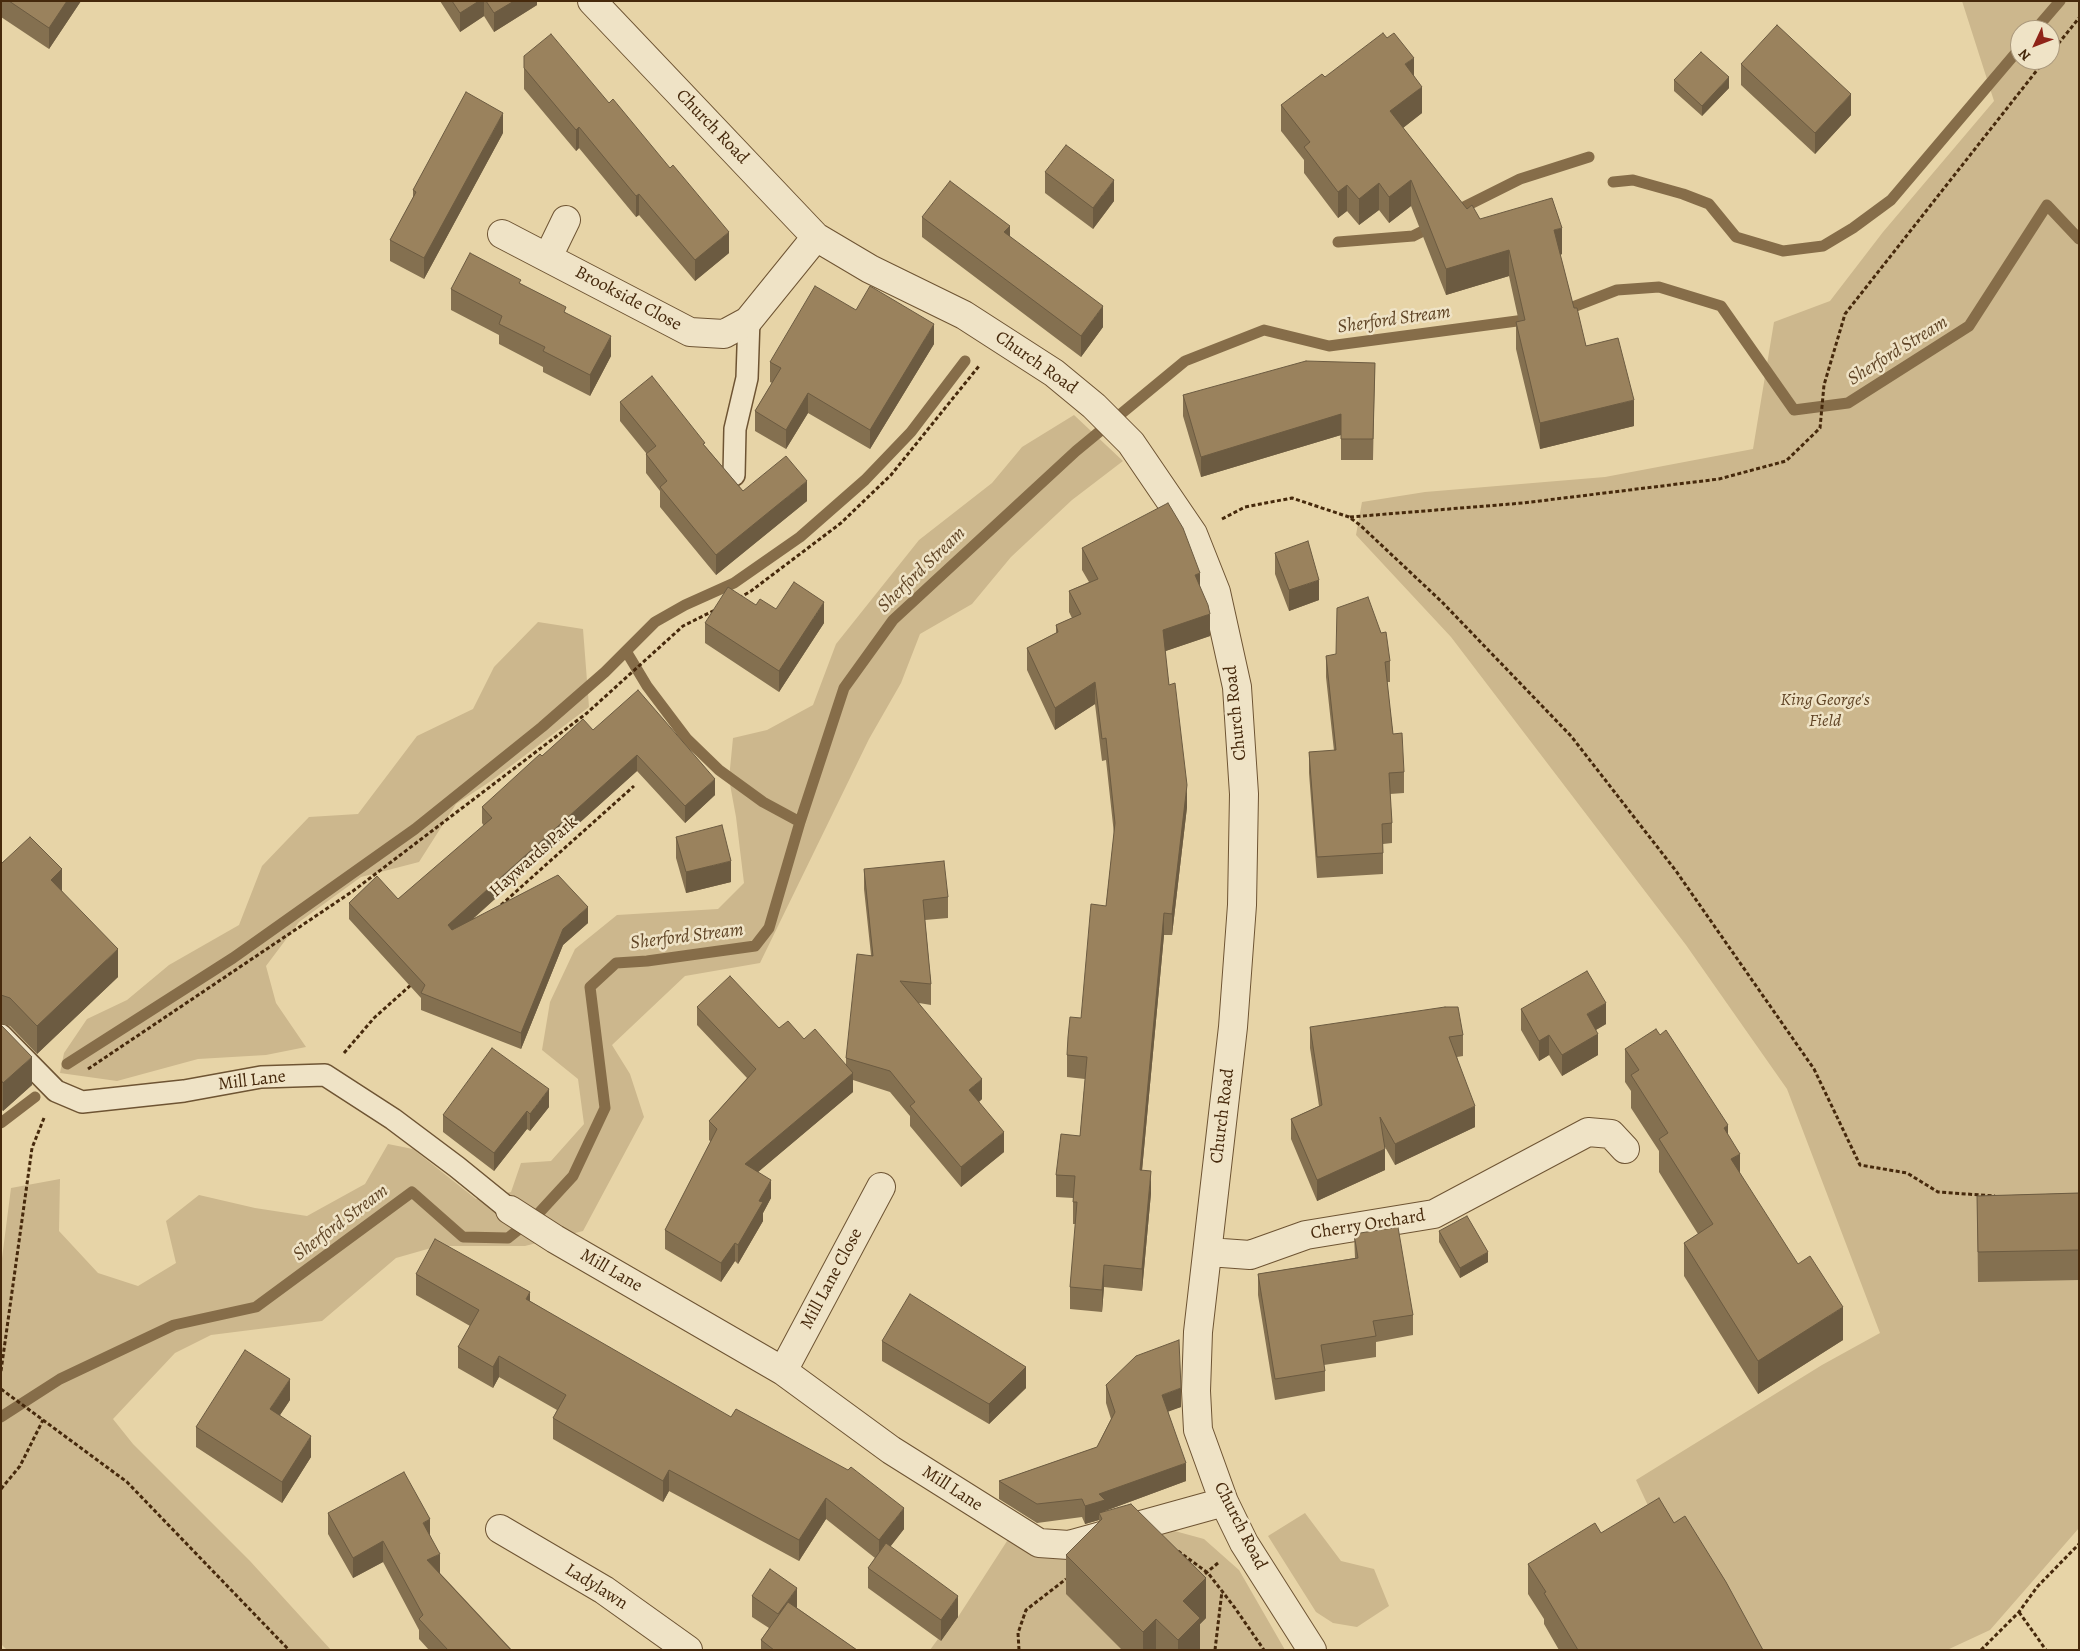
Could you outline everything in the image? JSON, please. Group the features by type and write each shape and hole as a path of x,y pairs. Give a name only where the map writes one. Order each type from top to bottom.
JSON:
{"street":[{"name":"Church Road","path":"592,1 816,236 870,269 964,315 1054,373 1094,406 1131,443 1193,534 1216,592 1237,687 1244,794 1242,905 1233,1027 1198,1332 1196,1390 1198,1430 1224,1502 1244,1543 1312,1650"},
{"path":"548,257 566,220"},
{"name":"Brookside Close","path":"502,234 690,332 724,334 750,319 816,236"},
{"name":"Cherry Orchard","path":"1208,1252 1250,1255 1306,1235 1434,1214 1588,1132 1611,1134 1625,1150"},
{"name":"Mill Lane Close","path":"783,1371 881,1187"},
{"name":"Mill Lane","path":"510,1210 555,1239 783,1371 891,1450 1039,1543 1069,1546 1224,1502"},
{"name":"Ladylawn","path":"500,1529 604,1590 688,1650"}],"lane":[{"path":"734,475 735,429 747,378 750,319"},
{"name":"Mill Lane","path":"1,1035 56,1091 82,1102 184,1091 260,1077 325,1075 393,1119 510,1210"}],"path":[{"path":"2060,42 2079,18"},
{"path":"1193,534 1244,507 1292,498 1349,516 1402,514 1523,503 1719,479 1786,461 1820,428 1824,385 1845,314 2037,70"},
{"path":"734,600 751,591 841,523 891,475 982,362 992,360 1009,344"},
{"path":"1349,516 1442,602 1571,736 1676,871 1814,1069 1860,1165 1907,1173 1938,1192 2003,1196"},
{"path":"1,1371 32,1148 56,1091 353,891 587,713 683,626 717,609"},
{"name":"Haywards Park","path":"500,905 634,786"},
{"path":"325,1075 374,1018 419,978"},
{"path":"1,1389 127,1482 289,1650"},
{"path":"1,1489 20,1466 42,1420"},
{"path":"1981,1650 2019,1612 2037,1587 2079,1544"},
{"path":"1174,1548 1208,1573 1264,1650"},
{"path":"1019,1650 1018,1633 1026,1610 1072,1574"},
{"path":"1215,1650 1222,1590"},
{"path":"2019,1612 2046,1650"}],"green space":[{"name":"King George's Field","path":"1962,1 2079,1 2079,1528 1990,1630 1947,1650 1747,1650 1659,1529 1636,1480 1822,1365 1880,1333 1787,1089 1686,945 1451,637 1356,535 1362,502 1425,492 1605,477 1753,449 1774,322 1830,301 1883,232 1994,101"},
{"path":"1074,415 1123,461 1072,500 1011,557 972,604 920,634 901,683 869,739 760,963 685,976 612,1045 630,1074 644,1117 583,1231 525,1246 438,1246 396,1258 322,1321 211,1335 175,1353 113,1419 133,1444 250,1561 331,1650 7,1650 1,1644 1,1266 11,1188 60,1179 59,1231 98,1273 138,1286 176,1263 166,1221 199,1195 255,1208 307,1216 365,1184 388,1144 413,1149 476,1199 511,1192 521,1163 551,1161 584,1124 578,1079 542,1050 550,1002 575,949 617,915 718,909 744,883 736,817 729,779 733,738 767,730 813,705 836,644 919,540 992,483 1022,447"},
{"path":"538,622 583,629 589,707 491,781 456,804 419,862 361,877 299,922 266,966 276,1003 306,1047 266,1055 198,1059 117,1081 60,1073 64,1053 87,1019 127,1000 169,965 239,925 262,866 309,817 358,814 417,736 473,709 494,667"},
{"path":"1305,1513 1341,1561 1374,1569 1389,1606 1357,1627 1333,1623 1316,1612 1268,1536"},
{"path":"1171,1530 1204,1539 1239,1570 1285,1650 930,1650 938,1639 941,1641 958,1617 1009,1538"}],"building":[{"path":"9,1 67,1 49,28"},
{"path":"452,1 479,1 460,13"},
{"path":"486,1 514,1 494,13"},
{"path":"1777,25 1851,94 1815,133 1741,64"},
{"path":"1383,33 1387,38 1394,33 1414,58 1405,64 1422,87 1390,111 1467,209 1472,205 1480,219 1552,198 1562,228 1554,230 1586,346 1618,338 1634,400 1540,423 1516,322 1525,320 1509,250 1446,269 1411,180 1389,197 1379,183 1359,199 1347,185 1338,192 1304,147 1310,142 1281,105 1322,74 1325,77"},
{"path":"551,34 609,103 613,99 670,168 673,165 729,232 695,260 639,194 636,196 579,127 576,130 524,68 524,56"},
{"path":"1701,52 1729,77 1702,106 1674,80"},
{"path":"466,92 503,113 424,258 390,240 416,192 413,190"},
{"path":"1066,145 1114,180 1093,208 1045,172"},
{"path":"950,181 1010,226 1004,232 1103,306 1081,336 922,217"},
{"path":"470,253 521,280 519,283 566,307 564,312 611,336 590,375 543,351 545,347 499,324 502,316 451,289"},
{"path":"815,286 856,310 870,286 934,324 870,430 808,393 786,430 755,411 781,368 770,362"},
{"path":"1306,361 1375,363 1373,439 1341,439 1341,414 1201,457 1183,395"},
{"path":"652,376 705,443 703,444 743,491 786,456 807,481 716,555 660,487 667,481 646,454 656,446 620,402"},
{"path":"1168,503 1183,528 1200,573 1195,575 1210,614 1163,630 1169,685 1175,683 1187,785 1172,914 1164,913 1140,1170 1151,1171 1142,1269 1104,1265 1102,1290 1070,1287 1077,1202 1073,1202 1075,1176 1056,1175 1061,1134 1080,1136 1087,1057 1067,1055 1068,1037 1070,1017 1081,1018 1091,904 1106,906 1115,823 1106,738 1102,739 1095,682 1055,708 1027,648 1058,632 1056,625 1081,614 1069,591 1098,579 1082,548"},
{"path":"1308,541 1319,580 1289,590 1275,553"},
{"path":"794,582 824,602 779,671 705,623 728,587 756,605 760,599 776,609"},
{"path":"1368,597 1381,633 1386,632 1390,661 1385,662 1393,734 1402,733 1404,772 1389,773 1392,823 1382,824 1383,853 1317,857 1309,752 1336,750 1326,656 1336,654 1337,608"},
{"path":"638,690 715,779 685,806 637,755 448,925 452,930 558,875 588,907 563,929 521,1033 421,993 425,985 349,903 377,876 398,899 492,818 482,807 540,754 542,756 583,719 593,730"},
{"path":"722,825 731,861 686,872 676,837"},
{"path":"30,837 62,869 51,880 118,949 37,1026 10,998 1,995 1,864"},
{"path":"944,861 948,897 923,900 931,984 900,981 982,1079 969,1090 1004,1132 961,1167 910,1106 915,1102 890,1071 846,1058 857,954 873,956 864,869"},
{"path":"1587,971 1606,1003 1587,1014 1598,1034 1562,1055 1549,1035 1539,1041 1521,1009"},
{"path":"730,976 779,1028 788,1021 804,1039 815,1029 853,1073 745,1164 771,1180 759,1201 763,1202 738,1245 735,1243 721,1263 665,1230 717,1129 709,1121 756,1069 697,1007"},
{"path":"1445,1007 1458,1007 1463,1035 1449,1037 1475,1106 1395,1144 1380,1117 1385,1149 1317,1180 1291,1119 1322,1105 1310,1027"},
{"path":"1,1025 32,1057 3,1083 1,1080"},
{"path":"1656,1029 1660,1035 1666,1030 1728,1125 1724,1128 1740,1154 1731,1159 1798,1264 1810,1256 1843,1307 1758,1361 1684,1243 1713,1224 1659,1139 1668,1133 1631,1075 1639,1070 1625,1049"},
{"path":"492,1048 549,1089 530,1114 527,1111 494,1153 443,1115"},
{"path":"2079,1193 2079,1250 1978,1252 1977,1196"},
{"path":"1467,1216 1488,1252 1460,1268 1439,1231"},
{"path":"1398,1227 1413,1315 1373,1321 1376,1336 1321,1345 1325,1371 1275,1379 1258,1274 1358,1258 1354,1234"},
{"path":"435,1239 530,1292 526,1299 731,1417 736,1409 848,1470 851,1467 904,1508 879,1540 826,1498 799,1540 669,1470 663,1481 553,1418 566,1395 499,1356 493,1367 458,1347 479,1310 416,1274"},
{"path":"910,1294 1026,1367 989,1404 882,1341"},
{"path":"1179,1340 1181,1388 1162,1395 1186,1463 1099,1494 1105,1500 1085,1506 1082,1499 1037,1504 999,1481 1097,1447 1115,1412 1106,1385 1136,1356"},
{"path":"245,1350 290,1379 270,1409 311,1436 282,1482 196,1427"},
{"path":"404,1472 430,1519 423,1523 440,1554 427,1560 511,1650 448,1650 419,1619 423,1615 383,1541 353,1558 328,1513"},
{"path":"1659,1498 1674,1523 1685,1516 1726,1582 1763,1650 1578,1650 1528,1564 1595,1523 1601,1533"},
{"path":"1131,1504 1206,1578 1183,1601 1200,1618 1178,1640 1156,1619 1143,1632 1066,1555 1102,1519 1099,1513"},
{"path":"886,1543 958,1596 941,1620 868,1568"},
{"path":"770,1569 797,1588 778,1614 752,1596"},
{"path":"788,1602 857,1650 774,1650 761,1640"}],"waterway":[{"path":"2044,20 2060,1"},
{"path":"1613,182 1633,180 1683,194 1709,204 1736,237 1783,251 1823,246 1853,228 1891,200 2010,60"},
{"path":"1453,214 1520,179 1589,157"},
{"name":"Sherford Stream","path":"1560,312 1617,290 1659,287 1721,306 1794,410 1848,403 1969,326 2047,205 2079,239"},
{"path":"1338,242 1413,236 1435,225"},
{"name":"Sherford Stream","path":"1,1417 60,1379 174,1325 256,1307 412,1192 463,1237 508,1238 538,1214 573,1176 605,1108 590,987 616,963 647,961 755,946 769,928 800,822 844,688 893,620 1076,451 1185,361 1264,330 1329,346 1532,319"},
{"path":"67,1064 233,958 415,829 542,727 605,672 655,622 685,605 734,583 800,537 865,480 911,432 965,361"},
{"path":"626,651 647,686 687,739 719,770 763,802 800,822"},
{"path":"1,1123 35,1097"}]}
